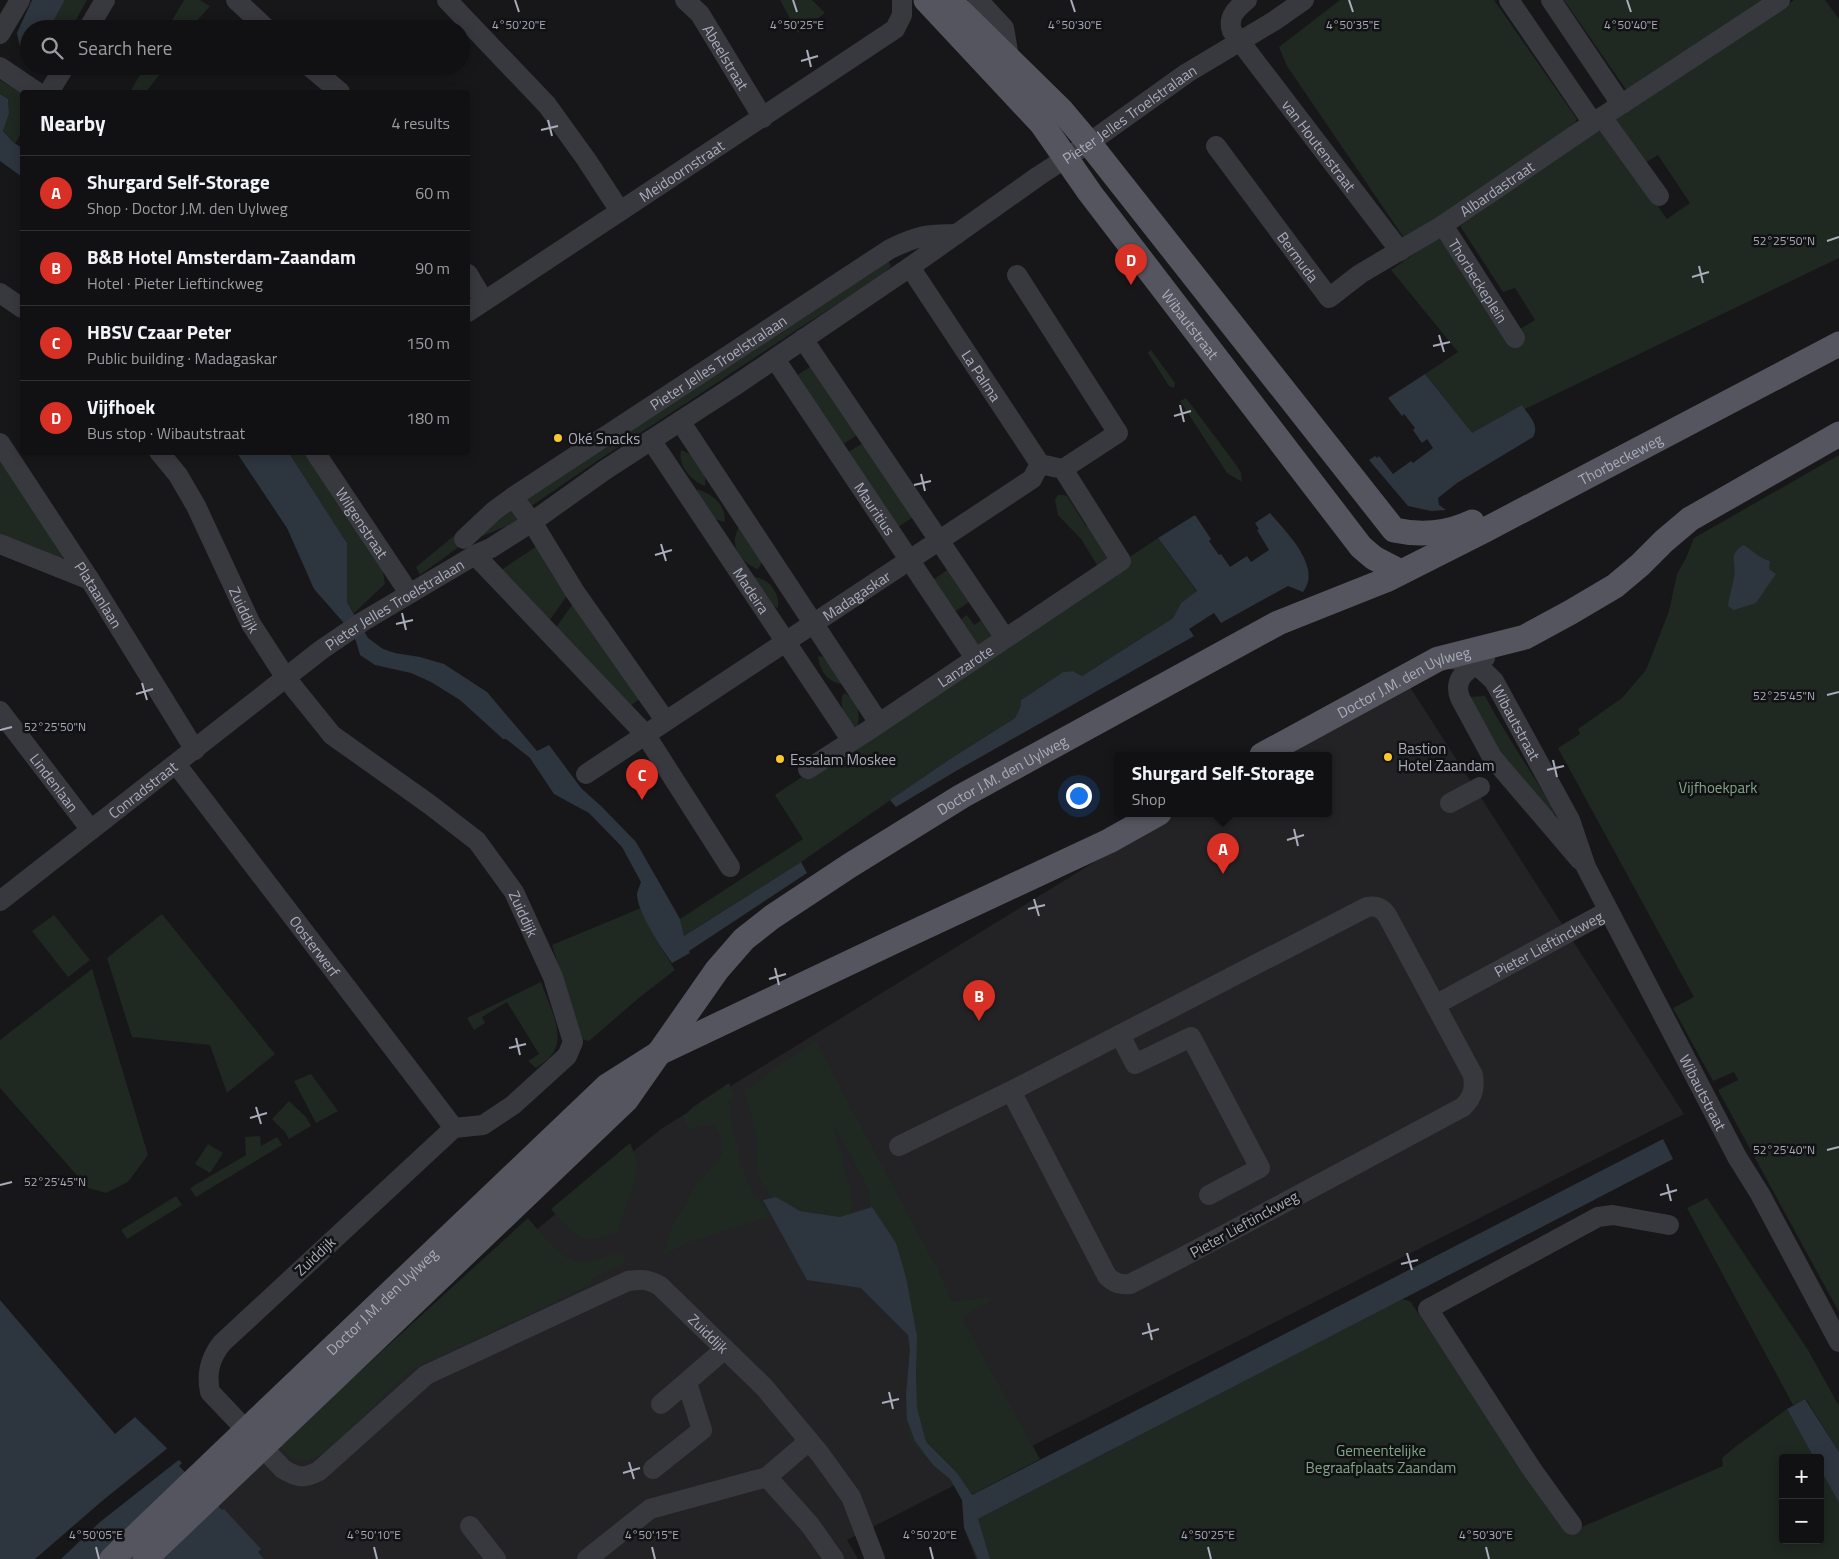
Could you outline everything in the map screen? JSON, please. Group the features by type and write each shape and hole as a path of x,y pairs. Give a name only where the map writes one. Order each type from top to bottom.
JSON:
{"main road":[{"name":"Wibautstraat","path":"926,0 1042,124 1066,160 1361,547 1374,558 1401,572"},
{"name":"Wibautstraat","path":"949,0 1062,111 1089,143 1394,530 1410,533 1433,533 1457,529 1515,502 1839,329"},
{"name":"Thorbeckeweg","path":"1401,572 1485,530 1839,344"},
{"path":"1525,637 1615,586 1640,566 1664,541 1690,519 1839,434"},
{"name":"Doctor J.M. den Uylweg","path":"659,1054 717,970 744,939 772,917 849,866 962,796 1278,624 1346,597 1401,572"},
{"name":"Doctor J.M. den Uylweg","path":"1268,752 1438,659 1525,637"},
{"name":"Doctor J.M. den Uylweg","path":"145,1559 265,1429 607,1086 659,1054 919,929 1109,841 1152,817"},
{"name":"Doctor J.M. den Uylweg","path":"112,1559 265,1429"}],"street":[{"path":"0,34 20,0"},
{"path":"93,20 105,0"},
{"path":"236,0 257,20"},
{"path":"447,0 466,20"},
{"name":"Abeelstraat","path":"686,0 700,14 763,118"},
{"name":"Meidoornstraat","path":"476,307 895,30 902,15 902,0"},
{"path":"978,0 1004,28 1009,58"},
{"name":"Pieter Jelles Troelstralaan","path":"469,547 491,548 532,522 650,440 775,359 910,267 1036,177 1066,160 1187,72 1274,21 1304,0"},
{"path":"1509,0 1598,120 1659,196"},
{"path":"1551,0 1621,104 1780,0"},
{"path":"1238,41 1230,26 1241,5"},
{"path":"470,24 547,105 588,161 620,211"},
{"name":"van Houtenstraat","path":"1238,41 1400,251"},
{"path":"0,67 34,90"},
{"path":"50,90 59,75"},
{"path":"320,75 338,90"},
{"name":"Albardastraat","path":"1400,251 1443,225 1621,104"},
{"name":"Bermuda","path":"1216,146 1329,298 1360,274 1400,251"},
{"name":"Thorbeckeplein","path":"1443,225 1515,338"},
{"name":"Pieter Jelles Troelstralaan","path":"286,678 354,627 409,594 469,547 495,510 513,497 890,249 922,236 957,234"},
{"name":"La Palma","path":"910,267 1040,464"},
{"path":"1016,275 1118,433 1063,470 1040,464"},
{"path":"470,282 476,307"},
{"path":"0,293 20,307"},
{"path":"803,340 1005,638"},
{"name":"Mauritius","path":"775,359 975,658"},
{"path":"680,421 879,723"},
{"name":"Madeira","path":"650,440 852,741"},
{"name":"Plataanlaan","path":"0,443 90,580 195,750"},
{"name":"Zuiddijk","path":"161,455 178,475 196,506 251,624 286,678 332,735 429,804 477,841 514,892 553,977 573,1042 567,1056 513,1105 483,1125 454,1128 238,1327 214,1354 207,1380 210,1392 282,1469 296,1477 307,1477 319,1471 426,1375 628,1282 641,1279 651,1280 660,1286 764,1387 809,1441 851,1497 875,1559"},
{"name":"Wilgenstraat","path":"317,455 409,594"},
{"name":"Madagaskar","path":"586,774 1032,479 1040,464"},
{"name":"Lanzarote","path":"808,769 1121,560 1063,470"},
{"path":"513,497 532,522 575,592 665,720"},
{"path":"0,544 90,580"},
{"path":"469,547 645,734 730,867"},
{"name":"Wibautstraat","path":"1525,637 1502,648 1476,665 1459,679 1456,689 1492,757 1586,867"},
{"path":"1438,659 1467,660 1476,665"},
{"name":"Wibautstraat","path":"1476,665 1494,682 1570,820 1586,867 1608,911 1738,1157 1760,1194 1839,1342"},
{"name":"Conradstraat","path":"2,897 286,678"},
{"name":"Lindenlaan","path":"0,711 91,830"},
{"name":"Oosterwerf","path":"176,764 454,1128"},
{"path":"1450,803 1480,787"},
{"name":"Pieter Lieftinckweg","path":"899,1146 1011,1091 1367,907 1376,906 1384,910 1388,917 1473,1076 1474,1088 1470,1099 1463,1106 1130,1284 1113,1282 1107,1276 1011,1091"},
{"name":"Pieter Lieftinckweg","path":"1435,1005 1608,911"},
{"path":"1120,1035 1135,1064 1191,1037 1260,1168 1209,1195"},
{"path":"1572,1525 1531,1468 1428,1309 1598,1217 1613,1214 1669,1225"},
{"path":"661,1404 725,1349"},
{"path":"653,1469 702,1430 687,1382"},
{"path":"587,1559 650,1509 768,1478 809,1441"},
{"path":"768,1478 810,1525 834,1559"},
{"path":"470,1526 496,1559"}],"shaded area":[{"path":"32,0 65,0 54,20 23,20"},
{"path":"20,26 20,46 17,33"},
{"path":"0,94 8,99 9,114 3,131 20,147 20,176 0,161"},
{"path":"1425,374 1472,433 1522,405 1533,421 1535,428 1533,437 1457,483 1438,498 1439,505 1446,510 1431,511 1408,506 1369,460 1379,456 1393,474 1411,461 1413,463 1433,448 1427,439 1422,443 1413,430 1415,428 1404,414 1402,416 1388,398"},
{"path":"238,455 290,455 347,543 347,602 368,638 383,649 444,664 487,692 537,751 549,745 581,788 636,842 680,919 684,936 801,862 807,873 689,951 690,953 672,963 650,929 641,909 637,893 641,882 622,847 589,813 554,794 530,758 506,739 503,739 460,700 431,682 411,673 375,665 360,655 356,641 343,622 314,589 287,528"},
{"path":"1270,513 1292,539 1305,561 1308,582 1303,592 1288,586 1221,623 1214,613 1189,629 1194,636 896,807 890,800 1015,718 1020,708 1021,700 1063,672 1073,671 1082,676 1173,618 1181,603 1197,591 1158,538 1195,515 1211,539 1209,541 1230,567 1247,556 1251,562 1269,550 1255,523"},
{"path":"1743,545 1770,561 1769,569 1776,574 1756,603 1734,610 1728,606 1735,573 1734,556"},
{"path":"1401,673 1684,1114 847,1540 858,1559 129,1559 661,1129 1168,817 1332,817 1332,752 1272,752"},
{"path":"1663,1139 1673,1159 978,1519 990,1559 978,1559 964,1528 962,1500 950,1479 933,1465 915,1441 907,1419 906,1395 910,1349 908,1335 861,1288 807,1280 763,1200 776,1197 800,1211 840,1217 872,1207 896,1243 906,1277 917,1336 917,1408 926,1442 957,1473 972,1495"},
{"path":"0,1300 115,1434 135,1417 182,1463 179,1466 222,1510 224,1509 261,1549 258,1552 264,1559 0,1559"},
{"path":"1805,1399 1839,1452 1839,1503 1824,1476 1824,1454 1812,1454 1787,1409"}],"green space":[{"path":"65,0 87,0 76,20 54,20"},
{"path":"184,0 200,0 210,6 198,20 172,20"},
{"path":"780,0 812,0 825,13 798,33"},
{"path":"1340,0 1494,0 1577,119 1572,130 1406,241 1287,66 1279,47"},
{"path":"1564,0 1764,0 1627,91"},
{"path":"1794,0 1825,0 1839,19 1839,258 1525,409 1521,406 1472,434 1425,374 1458,352 1391,270 1441,235 1510,335 1535,320 1515,288 1503,292 1460,226 1593,133 1603,130 1667,219 1690,203 1658,155 1645,163 1616,120"},
{"path":"140,75 159,75 148,90 131,90"},
{"path":"0,80 20,92 20,135 15,144 3,131 9,114 8,99 0,94"},
{"path":"886,257 891,266 879,278 798,329 530,507 527,502 528,496"},
{"path":"1151,350 1175,383 1174,388 1169,386 1148,353"},
{"path":"815,364 860,433 839,447 794,377"},
{"path":"1186,398 1237,466 1241,473 1242,482 1227,473 1180,401"},
{"path":"866,441 915,516 895,529 845,454"},
{"path":"681,450 696,459 703,468 705,486 695,481 683,467 680,456"},
{"path":"0,454 63,555 62,559 0,542"},
{"path":"290,455 305,455 382,565 385,584 354,613 347,602 347,543"},
{"name":"Vijfhoekpark","path":"1839,455 1839,1312 1718,1090 1738,1080 1734,1072 1713,1081 1673,1008 1694,997 1558,748 1580,734 1578,729 1622,698 1646,670 1669,611 1677,574 1694,538"},
{"path":"697,489 709,494 721,505 725,522 714,519 699,497"},
{"path":"1058,495 1067,496 1086,526 1090,525 1114,559 1100,570 1081,539 1058,515 1055,500"},
{"path":"510,508 519,521 480,537"},
{"path":"739,527 762,555 761,564 758,569 746,562 738,552 735,540"},
{"path":"455,535 463,544 420,575 416,567"},
{"path":"1158,538 1197,592 1181,603 1173,618 1082,676 1073,671 1063,672 1021,700 1020,708 1015,718 950,759 801,862 684,936 680,919 803,839 775,795"},
{"path":"537,546 569,593 549,621 501,570"},
{"path":"950,568 972,600 951,614 930,582"},
{"path":"755,577 769,584 775,592 778,608 773,606 754,582"},
{"path":"574,602 641,698 630,706 552,633"},
{"path":"967,615 974,625 983,619 995,637 975,650 957,622"},
{"path":"818,656 824,657 845,684 834,682 826,676"},
{"path":"844,693 852,699 857,708 859,718 857,728 849,722 842,707"},
{"path":"1485,696 1555,813 1551,815 1500,755 1466,697"},
{"path":"641,908 675,970 589,1041 584,1040 579,1035 552,945"},
{"path":"162,914 275,1054 227,1093 210,1045 132,1037 107,958"},
{"path":"54,915 90,960 68,977 32,931"},
{"path":"92,969 148,1155 128,1182 106,1193 88,1188 0,1088 0,1040"},
{"path":"541,982 554,1016 557,1042 552,1055 536,1068 528,1061 539,1054 507,1002 482,1017 485,1023 474,1030 467,1018"},
{"path":"815,1040 938,1270 952,1301 997,1297 962,1318 1040,1459 962,1500 950,1479 921,1453 910,1440 904,1407 916,1376 917,1336 896,1243 871,1207 870,1192 833,1123 853,1201 848,1221 826,1214 788,1208 771,1197 760,1179 757,1164 757,1141 744,1091"},
{"path":"311,1074 338,1111 316,1123 294,1081"},
{"path":"729,1083 735,1096 728,1101 740,1161 751,1190 771,1216 690,1242 662,1256 674,1222 697,1184 722,1155 722,1138 713,1125 700,1125 690,1131 683,1117 693,1107"},
{"path":"289,1101 306,1117 311,1126 289,1139 272,1119"},
{"path":"260,1136 261,1146 277,1137 282,1145 196,1197 190,1188 246,1155 245,1137"},
{"path":"630,1143 638,1163 636,1179 618,1232 596,1239 580,1237 566,1226 551,1209"},
{"path":"208,1144 223,1153 210,1173 195,1164"},
{"path":"176,1196 182,1205 127,1239 121,1230"},
{"path":"1707,1198 1808,1350 1839,1406 1839,1452 1806,1399 1793,1405 1687,1208"},
{"path":"528,1218 552,1246 567,1258 587,1262 621,1254 627,1262 592,1278 594,1283 409,1373 396,1383 330,1449 316,1457 303,1461 295,1460 278,1446"},
{"name":"Gemeentelijke Begraafplaats Zaandam","path":"1402,1299 1410,1301 1568,1533 1723,1466 1722,1458 1787,1409 1812,1454 1779,1454 1779,1544 1824,1544 1824,1476 1839,1503 1839,1559 976,1559 964,1528"}],"pier":[{"path":"169,1447 180,1459 100,1522 61,1559 35,1559 102,1501"}],"place":[{"name":"Vijfhoek","path":"1131,285"},
{"name":"Oké Snacks","path":"558,438"},
{"name":"Bastion Hotel Zaandam","path":"1388,757"},
{"name":"Essalam Moskee","path":"780,759"},
{"name":"HBSV Czaar Peter","path":"642,800"},
{"name":"Shurgard Self-Storage","path":"1223,874"},
{"name":"B&B Hotel Amsterdam-Zaandam","path":"979,1021"}]}
